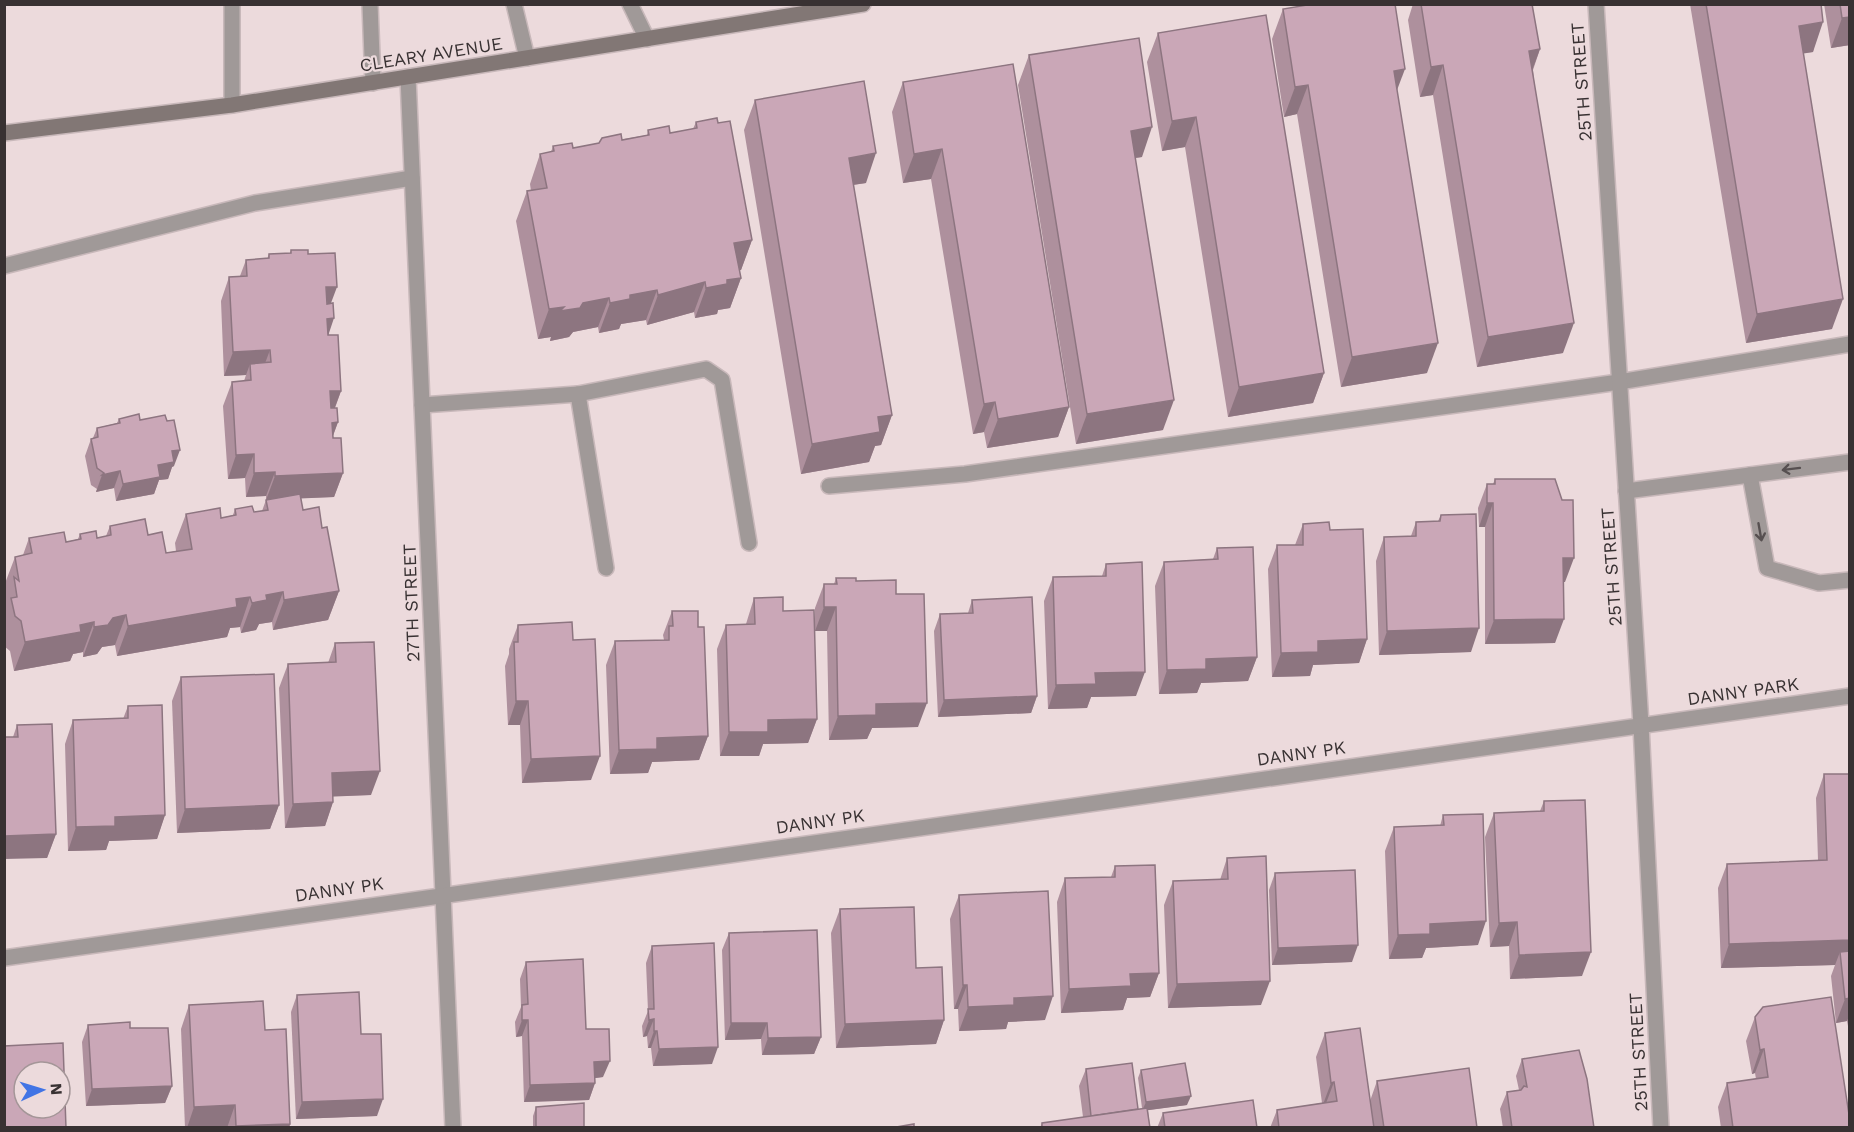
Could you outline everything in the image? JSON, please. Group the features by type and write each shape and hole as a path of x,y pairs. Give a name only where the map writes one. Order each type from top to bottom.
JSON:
{"street":[{"path":"232,4 232,105"},
{"path":"370,4 373,83"},
{"path":"514,4 527,58"},
{"path":"630,4 647,39"},
{"name":"CLEARY AVENUE","path":"4,133 232,105 863,4"},
{"name":"25TH STREET","path":"1596,4 1641,725 1661,1128"},
{"name":"27TH STREET","path":"408,77 453,1128"},
{"path":"4,266 255,203 412,178"},
{"path":"828,486 965,474 1619,382 1850,344"},
{"path":"422,405 578,394 706,369 722,380 749,543"},
{"path":"578,394 606,568"},
{"path":"1626,491 1850,462"},
{"path":"1750,475 1767,568 1819,583 1850,580"},
{"name":"DANNY PARK","path":"1641,725 1850,696"},
{"name":"DANNY PK","path":"4,958 1641,725"}],"building":[{"path":"1313,4 1395,4 1405,69 1394,71 1438,343 1352,357 1308,85 1295,87 1283,9"},
{"path":"1421,4 1532,4 1540,49 1529,51 1574,323 1488,337 1443,65 1431,67"},
{"path":"1706,4 1821,4 1823,22 1799,26 1843,299 1757,314"},
{"path":"1840,4 1850,4 1850,17 1842,18"},
{"path":"1266,15 1324,373 1239,387 1196,117 1172,121 1158,33"},
{"path":"1139,38 1152,127 1131,131 1174,400 1087,414 1029,55"},
{"path":"1013,64 1069,407 998,419 995,402 984,404 942,149 914,154 903,82"},
{"path":"864,81 876,153 849,158 892,415 878,417 880,432 812,444 755,100"},
{"path":"717,118 718,123 730,121 752,240 734,243 741,278 727,280 727,284 706,288 705,282 658,295 657,290 630,295 630,299 610,303 609,298 583,303 580,308 560,311 564,307 549,309 527,191 547,188 540,154 554,151 553,146 572,143 573,148 599,143 602,138 621,134 622,140 649,135 648,130 669,126 670,133 697,128 696,122"},
{"path":"291,250 308,250 308,254 335,253 337,287 326,287 327,304 333,303 334,318 327,319 328,335 338,335 341,391 330,391 331,408 337,408 338,422 332,423 333,438 341,438 343,473 275,476 275,472 254,473 254,454 236,455 232,382 251,380 250,364 271,362 270,350 233,352 229,277 247,276 246,260 269,258 269,254 291,253"},
{"path":"139,414 140,420 165,415 167,421 174,420 180,450 172,451 174,462 158,465 160,477 123,484 120,471 102,475 104,473 97,468 91,439 98,437 97,428 120,423 119,419"},
{"path":"1495,479 1555,479 1562,500 1573,500 1574,558 1563,558 1564,619 1494,620 1493,503 1487,503 1487,484 1495,484"},
{"path":"300,494 303,510 319,507 322,528 327,527 339,591 284,600 283,592 266,595 267,600 252,603 250,597 236,599 237,607 128,626 126,615 113,618 108,625 94,627 94,622 80,625 81,632 25,642 21,621 15,616 11,598 17,597 14,577 19,581 15,557 32,553 29,538 64,532 66,542 81,539 80,534 96,531 97,538 111,535 110,526 145,519 148,535 162,532 166,553 192,549 186,514 220,508 221,518 236,515 235,509 252,506 254,512 268,510 266,500"},
{"path":"1476,514 1479,628 1387,631 1384,537 1416,536 1416,522 1440,521 1441,515"},
{"path":"1329,522 1330,530 1363,529 1367,639 1318,641 1318,652 1281,653 1277,545 1303,545 1303,524"},
{"path":"1253,547 1257,657 1206,659 1206,669 1167,670 1164,562 1218,559 1217,548"},
{"path":"1142,562 1145,672 1095,673 1096,684 1056,685 1053,577 1106,576 1106,564"},
{"path":"836,578 856,578 856,581 896,580 896,594 924,594 927,703 876,704 876,715 838,716 836,607 824,607 824,584 837,584"},
{"path":"783,597 783,611 814,610 817,719 768,720 768,732 729,732 726,625 755,624 754,598"},
{"path":"1032,597 1037,696 944,700 940,614 973,613 972,600"},
{"path":"672,611 698,611 698,627 704,627 708,736 657,738 657,749 619,750 615,641 669,640 669,626 673,626"},
{"path":"572,622 573,640 595,639 600,756 531,759 528,701 516,701 514,642 518,642 518,625"},
{"path":"374,642 380,771 332,773 333,802 293,804 288,664 336,662 335,643"},
{"path":"274,674 279,805 185,809 181,677"},
{"path":"162,705 165,815 115,817 115,826 76,827 73,720 128,718 128,706"},
{"path":"52,724 56,834 5,836 4,848 4,737 18,737 17,725"},
{"path":"1824,774 1850,774 1850,940 1729,944 1727,864 1827,860"},
{"path":"1585,800 1591,952 1519,955 1517,922 1499,923 1494,813 1544,811 1544,801"},
{"path":"1483,814 1486,921 1430,924 1430,934 1398,935 1394,827 1444,825 1443,815"},
{"path":"1266,856 1270,981 1177,984 1173,881 1228,879 1227,858"},
{"path":"1155,865 1159,973 1130,974 1131,986 1069,989 1065,878 1115,877 1115,866"},
{"path":"1355,870 1358,945 1278,948 1275,873"},
{"path":"1048,891 1053,996 1014,998 1014,1005 968,1007 967,985 963,985 959,895"},
{"path":"914,907 916,968 942,967 944,1020 845,1024 840,909"},
{"path":"817,930 821,1037 768,1038 767,1023 731,1023 729,933"},
{"path":"714,943 718,1047 659,1049 657,1031 654,1031 654,1019 649,1020 648,1009 654,1009 652,946"},
{"path":"1850,951 1850,998 1845,999 1840,952"},
{"path":"583,959 586,1029 609,1029 610,1061 594,1062 595,1083 530,1085 528,1020 522,1020 522,1005 528,1004 526,962"},
{"path":"359,992 361,1034 381,1034 383,1099 302,1102 297,995"},
{"path":"1831,997 1850,1128 1733,1128 1727,1083 1768,1077 1764,1049 1760,1050 1755,1017 1763,1007"},
{"path":"263,1001 265,1030 286,1029 290,1124 236,1126 235,1105 194,1107 189,1005"},
{"path":"130,1022 130,1028 168,1028 172,1086 92,1089 88,1025"},
{"path":"1360,1028 1374,1128 1279,1128 1277,1110 1337,1101 1334,1082 1331,1083 1325,1033"},
{"path":"63,1043 64,1060 12,1060 12,1120 66,1120 66,1128 4,1128 4,1046"},
{"path":"1579,1050 1587,1079 1594,1128 1512,1128 1507,1092 1527,1087 1522,1059"},
{"path":"1132,1063 1138,1109 1091,1116 1086,1069"},
{"path":"1185,1063 1191,1096 1146,1102 1141,1070"},
{"path":"1469,1068 1477,1128 1384,1128 1377,1081"},
{"path":"1253,1100 1257,1128 1165,1128 1163,1113"},
{"path":"584,1103 584,1128 536,1128 536,1107"},
{"path":"1147,1108 1150,1128 1042,1128 1042,1123"},
{"path":"914,1124 914,1128 897,1128 897,1127"}]}
